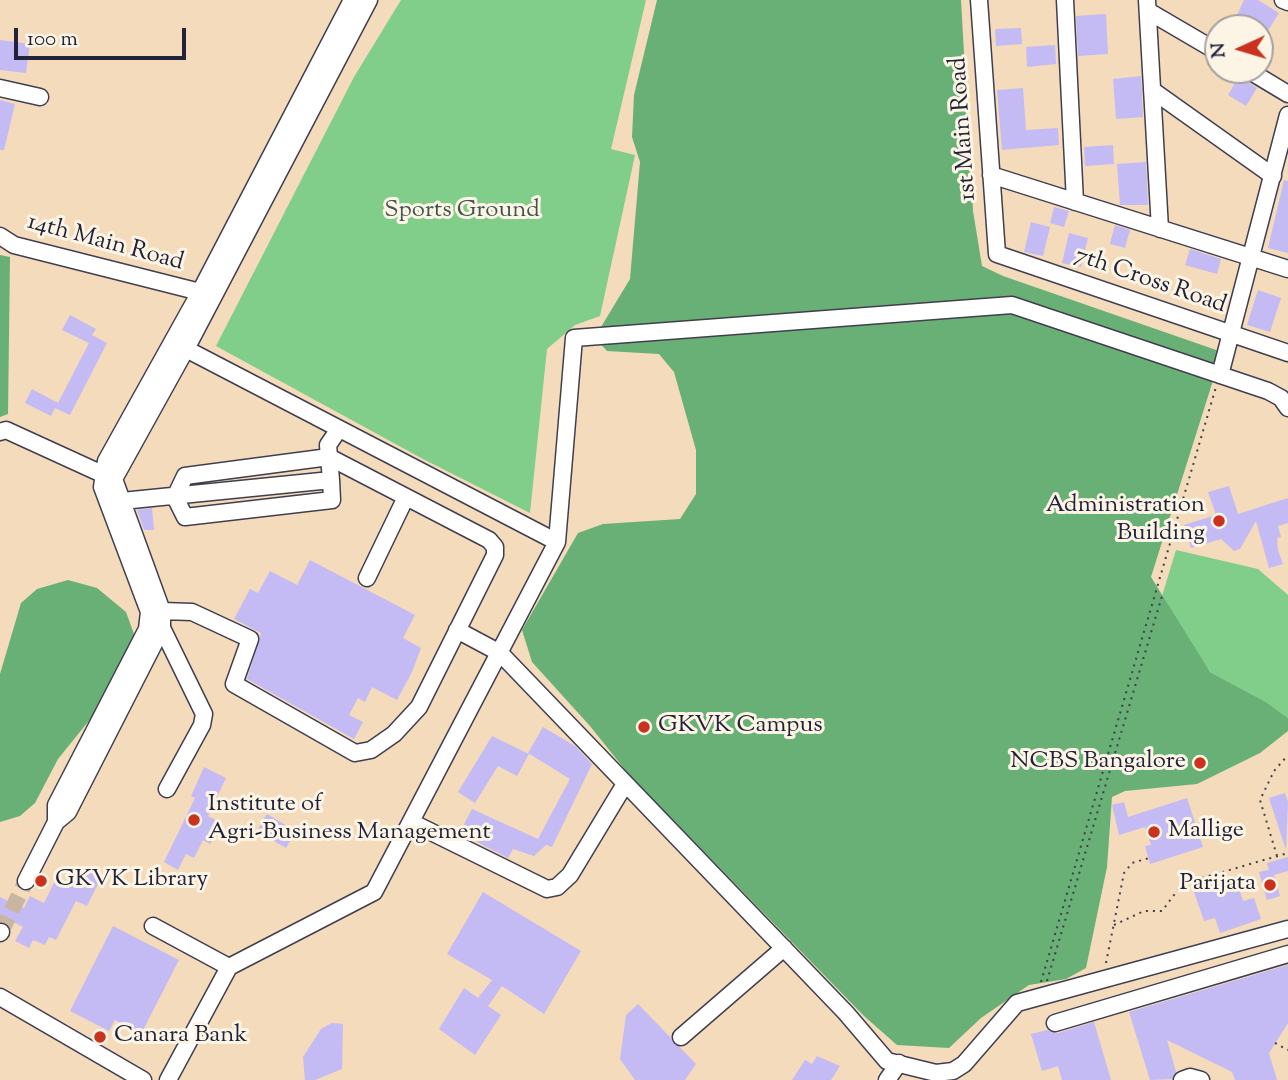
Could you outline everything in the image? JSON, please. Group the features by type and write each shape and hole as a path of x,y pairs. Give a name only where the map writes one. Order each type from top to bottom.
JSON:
{"street":[{"path":"167,789 202,725 204,714 162,620 122,501 108,476 106,461 200,292 352,0"},
{"path":"56,822 56,805 147,629 149,612 102,487 186,349 369,0"},
{"name":"1st Main Road","path":"979,0 997,254"},
{"path":"1065,0 1075,202"},
{"path":"1148,5 1160,229"},
{"path":"1148,5 1204,43"},
{"path":"1271,84 1288,94"},
{"path":"0,88 40,97"},
{"path":"1152,90 1273,176"},
{"path":"1220,374 1288,115"},
{"path":"991,175 1288,269"},
{"name":"14th Main Road","path":"0,236 14,245 200,292"},
{"name":"7th Cross Road","path":"997,254 1288,353"},
{"path":"169,1080 229,967 374,892 557,542 574,338 1012,305 1268,391 1281,398 1288,408"},
{"path":"186,349 557,542"},
{"path":"175,497 185,517 332,500 328,445 339,429"},
{"path":"0,432 6,430 108,476"},
{"path":"26,881 56,822 68,812 162,620 192,612 250,639 234,684 355,753 371,750 394,734 419,706 495,555 495,547 489,540 328,457 185,476 175,497"},
{"path":"122,501 175,497"},
{"path":"368,578 406,497"},
{"path":"457,630 500,653 784,948 887,1060 936,1073 953,1071 964,1064 1017,1003 1288,929"},
{"path":"411,822 547,889 557,887 570,875 625,784"},
{"path":"153,926 229,967"},
{"path":"681,1037 784,948"},
{"path":"1055,1023 1288,954"},
{"path":"0,997 143,1080"},
{"path":"887,1080 899,1063"},
{"path":"1182,1080 1190,1077 1201,1080"}],"path":[{"path":"1036,998 1220,374"},
{"path":"1047,982 1163,596"},
{"path":"1277,857 1260,800 1274,771 1288,755"},
{"path":"1114,926 1144,911 1162,911 1180,887 1195,880 1288,853"},
{"path":"1102,981 1124,873 1132,863 1149,858"},
{"path":"1275,1043 1288,1050"}],"green space":[{"name":"Sports Ground","path":"401,0 646,0 611,149 635,155 600,316 575,325 547,349 530,513 423,459 216,346 354,77"},
{"path":"657,0 961,0 973,211 982,266 1003,276 1222,352 1151,577 1210,672 1266,702 1288,718 1288,731 1260,753 1197,784 1125,791 1112,797 1107,867 1086,968 1066,979 1029,985 981,1018 949,1048 897,1045 864,1016 630,776 590,726 532,662 522,630 578,533 603,524 680,519 696,494 696,450 674,372 659,354 607,351 598,341 601,327 630,279 640,162 632,137 634,95"},
{"path":"0,255 10,257 8,414 0,417"},
{"path":"1176,550 1258,569 1288,595 1288,718 1266,702 1210,672 1180,629 1162,596"},
{"path":"68,580 97,588 126,612 134,634 130,656 108,697 58,759 35,803 20,816 0,822 0,674 21,603 37,589"}],"building":[{"path":"1244,0 1258,0 1279,13 1274,21 1274,14 1238,14"},
{"path":"1106,14 1108,54 1078,56 1076,16"},
{"path":"1021,28 1022,44 996,46 995,29"},
{"path":"0,40 30,44 26,73 0,70"},
{"path":"1055,45 1056,64 1027,67 1026,47"},
{"path":"1141,76 1143,117 1116,119 1113,79"},
{"path":"1234,84 1251,84 1257,88 1246,106 1228,95"},
{"path":"1023,88 1026,130 1058,128 1059,145 1002,150 997,90"},
{"path":"0,100 15,104 4,150 0,150"},
{"path":"1113,145 1114,164 1085,166 1084,147"},
{"path":"1146,162 1148,205 1120,205 1117,164"},
{"path":"1284,180 1288,181 1288,253 1268,248"},
{"path":"1054,207 1069,211 1064,227 1050,223"},
{"path":"1031,222 1050,227 1043,256 1024,252"},
{"path":"1115,225 1130,230 1125,248 1110,244"},
{"path":"1069,233 1088,238 1081,267 1062,263"},
{"path":"1190,249 1221,259 1217,274 1185,265"},
{"path":"1258,290 1281,298 1270,332 1247,325"},
{"path":"70,315 96,329 92,335 107,343 70,415 55,408 51,416 25,403 32,389 58,403 89,343 62,330"},
{"path":"1229,486 1238,514 1288,498 1288,523 1278,526 1281,537 1277,538 1283,564 1269,568 1256,521 1240,549 1234,551 1221,539 1191,548 1184,525 1216,515 1208,492"},
{"path":"152,508 154,530 144,530 137,510"},
{"path":"310,560 415,615 403,638 421,648 412,672 397,700 372,687 365,702 358,698 349,715 363,722 354,739 247,679 261,633 234,619 250,589 258,593 270,571 297,585"},
{"path":"543,727 575,746 592,764 552,847 546,845 534,856 513,849 508,858 477,842 481,837 462,828 472,809 538,839 570,779 528,753"},
{"path":"492,736 529,754 517,776 498,766 475,803 458,792"},
{"path":"204,767 226,778 208,816 221,823 210,844 203,840 194,858 186,854 178,870 164,862 195,798 191,796"},
{"path":"1285,793 1288,802 1286,850 1269,798"},
{"name":"Mallige","path":"1187,798 1203,847 1150,864 1145,846 1151,845 1145,827 1119,835 1112,805 1124,802 1128,817"},
{"path":"267,814 296,831 286,848 257,831"},
{"name":"Parijata","path":"1288,857 1288,871 1274,875 1280,896 1267,900 1259,872 1269,870 1267,863"},
{"path":"85,870 101,878 87,906 76,901 56,940 49,937 45,945 33,940 29,948 15,941 23,927 7,919 0,922 0,897 24,908 30,896 44,903 56,879 66,884 71,876 80,881"},
{"path":"1235,876 1243,901 1254,898 1261,919 1220,933 1215,918 1204,921 1193,889"},
{"path":"483,892 581,951 544,1014 502,986 488,1006 501,1015 475,1055 439,1029 464,988 478,998 492,980 447,954"},
{"path":"113,926 179,960 141,1034 115,1020 109,1031 70,1011"},
{"path":"1288,965 1288,1023 1269,1053 1277,1080 1235,1080 1232,1072 1167,1040 1176,1072 1172,1079 1150,1080 1129,1012"},
{"path":"638,1004 696,1064 685,1080 635,1080 620,1059 626,1015"},
{"path":"1094,1022 1111,1080 1062,1080 1058,1066 1042,1071 1031,1034 1047,1030 1058,1033"},
{"path":"332,1023 343,1024 342,1069 315,1080 305,1080 303,1057 321,1029"},
{"path":"817,1056 840,1066 831,1080 792,1080 805,1060 812,1064"}],"tunnel":[{"path":"1,932 26,881"}],"place":[{"name":"Administration Building","path":"1219,521"},
{"name":"GKVK Campus","path":"644,727"},
{"name":"NCBS Bangalore","path":"1200,763"},
{"name":"Institute of Agri-Business Management","path":"194,820"},
{"name":"Mallige","path":"1154,832"},
{"name":"GKVK Library","path":"41,881"},
{"name":"Parijata","path":"1270,885"},
{"name":"Canara Bank","path":"100,1037"}]}
